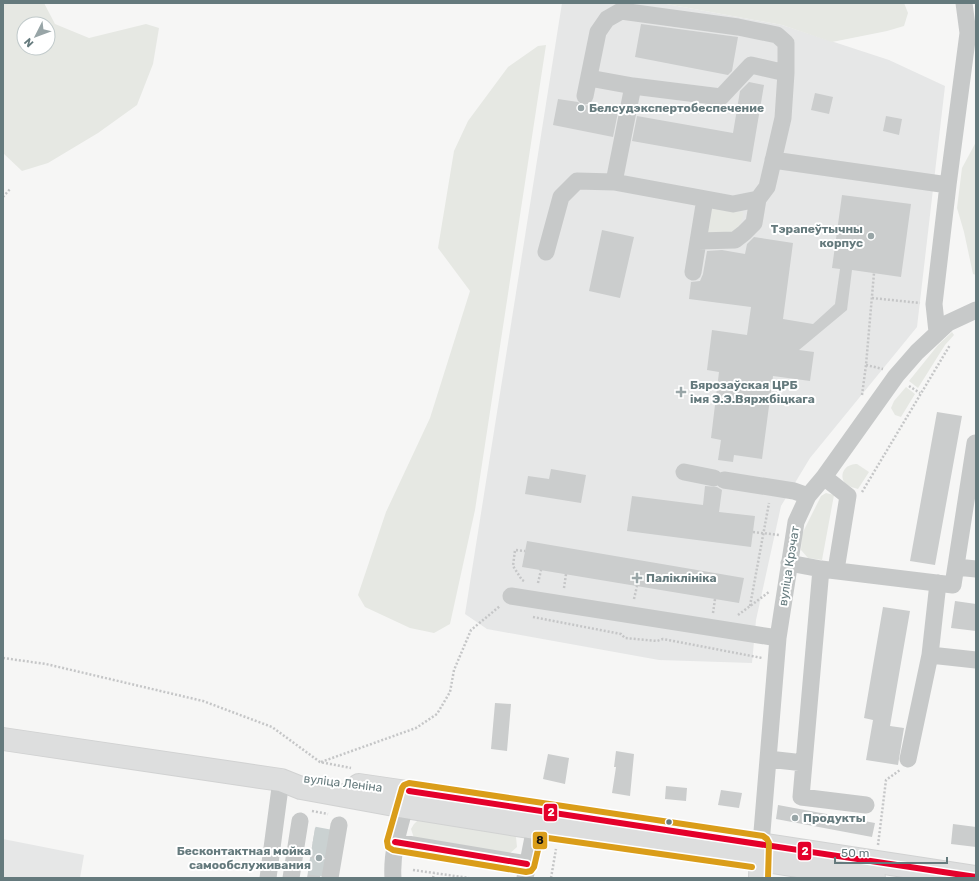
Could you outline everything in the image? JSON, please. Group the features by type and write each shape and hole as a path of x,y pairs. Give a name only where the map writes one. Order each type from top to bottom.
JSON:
{"main road":[{"name":"вуліца Леніна","path":"3,739 281,780 304,777 407,799 536,819 760,861 874,878"},
{"name":"вуліца Леніна","path":"760,861 976,877"}],"street":[{"path":"937,332 934,304 968,32 964,3"},
{"path":"585,96 598,32 607,19 621,11 738,27 777,35 786,43 783,118 766,187 758,199 754,223 735,240 698,241"},
{"path":"589,78 633,86 721,97 751,65 786,73"},
{"path":"614,182 633,86"},
{"path":"773,160 948,185"},
{"path":"546,252 561,197 577,181 614,182 733,204 758,199"},
{"path":"693,272 705,199"},
{"name":"вуліца Крэчат","path":"760,861 778,638 796,522 808,496 824,477 896,376 937,332 948,323 976,310"},
{"path":"789,563 953,585 975,443"},
{"path":"684,472 794,491 808,496"},
{"path":"824,477 848,496 828,569 801,797 866,805"},
{"path":"956,567 976,569"},
{"path":"908,759 930,655 938,584"},
{"path":"511,596 778,638"},
{"path":"930,655 976,660"},
{"path":"768,759 804,763"},
{"path":"268,878 281,780"},
{"path":"393,878 392,865 395,842 407,799"},
{"path":"395,842 526,871 536,819"},
{"path":"309,872 319,838 309,872"}],"path":[{"path":"3,197 10,189"},
{"path":"872,298 934,304"},
{"path":"750,606 771,488"},
{"path":"753,532 785,536"},
{"path":"538,584 541,570"},
{"path":"564,588 566,574"},
{"path":"634,601 637,586"},
{"path":"733,619 770,591"},
{"path":"3,658 46,664 204,701 272,727 320,762 416,728 437,714 450,692 454,670 471,630 511,596"},
{"path":"712,616 715,599"},
{"path":"878,846 886,780 907,765 908,759"},
{"path":"551,878 556,846"},
{"path":"413,870 469,878"},
{"path":"433,878 434,873"}],"shaded area":[{"path":"3,3 44,3 51,16 16,16 16,56 56,56 56,24 89,38 146,24 159,28 153,64 137,105 98,133 48,163 22,171 3,153"},
{"name":"Бярозаўская ЦРБ імя Э.Э.Вяржбіцкага","path":"562,3 661,3 782,25 889,60 945,86 917,327 810,458 781,506 756,620 752,663 659,660 487,629 465,614"},
{"path":"661,3 904,3 908,13 904,26 832,42 782,25"},
{"path":"546,45 475,510 450,624 434,633 410,628 365,607 358,595 386,512 430,418 470,291 438,248 454,151 468,121 508,67 538,46"},
{"path":"976,142 976,275 973,274 957,208 962,168"},
{"path":"710,208 743,212 741,223 734,232 706,234"},
{"path":"952,332 954,335 945,345 918,388 909,381 938,345"},
{"path":"906,387 915,394 901,417 895,415 891,408 894,401"},
{"path":"857,464 869,472 858,489 846,484 842,476 844,470 848,466"},
{"path":"826,493 834,495 822,560 808,558 801,550 802,534 821,496"},
{"path":"421,817 510,831 516,837 517,847 508,855 414,838 411,829"},
{"path":"3,839 84,855 80,878 3,878"}],"building":[{"path":"641,24 738,37 732,71 728,75 635,57"},
{"path":"749,82 764,85 751,162 632,141 637,116 733,133 740,91"},
{"path":"815,93 833,97 829,114 811,110"},
{"path":"558,99 578,102 583,106 589,105 618,112 613,137 553,125"},
{"path":"886,116 902,119 899,135 883,131"},
{"path":"842,195 911,204 901,277 852,270 847,310 799,350 814,352 810,381 773,376 762,459 734,455 733,462 718,460 721,440 711,438 719,372 707,370 712,330 747,335 751,307 689,299 691,282 700,281 703,274 707,251 722,250 745,254 747,244 754,237 793,243 783,319 813,324 835,304 840,269 832,268"},
{"path":"602,230 634,237 620,298 589,291"},
{"path":"937,412 962,416 935,565 910,561"},
{"path":"551,469 586,475 581,503 525,494 528,476 549,479"},
{"path":"705,486 717,487 722,490 719,512 755,516 751,547 627,531 632,496 703,505"},
{"path":"527,541 744,578 739,603 522,567"},
{"path":"955,601 976,604 976,631 951,628"},
{"path":"883,607 910,611 890,726 904,728 898,765 866,760 873,720 864,718"},
{"path":"495,703 511,704 507,751 491,749"},
{"path":"616,751 634,754 630,796 612,793 616,767 614,767"},
{"path":"548,754 569,758 565,784 543,779"},
{"path":"666,786 687,788 686,801 665,799"},
{"path":"721,790 742,793 739,808 718,805"},
{"path":"778,805 875,823 872,837 776,819"},
{"path":"953,824 976,827 976,847 951,844"},
{"name":"Бесконтактная мойка самообслуживания","path":"315,828 328,830 320,878 307,878"}],"tunnel":[{"path":"314,835 330,838"},
{"path":"312,847 328,850"},
{"path":"309,866 325,868"}],"transit line":[{"name":"8","path":"752,867 541,837 534,867 531,871 526,872 393,850 388,847 387,841 402,788 404,785 409,783 763,836 769,843 768,878"},
{"name":"2","path":"409,791 976,877"},
{"name":"2","path":"395,842 527,864"}],"place":[{"name":"Белсудэкспертобеспечение","path":"581,108"},
{"name":"Тэрапеўтычны корпус","path":"871,236"},
{"name":"Бярозаўская ЦРБ імя Э.Э.Вяржбіцкага","path":"681,392"},
{"name":"Паліклініка","path":"637,578"},
{"name":"Продукты","path":"795,818"},
{"name":"Бесконтактная мойка самообслуживания","path":"319,858"}]}
